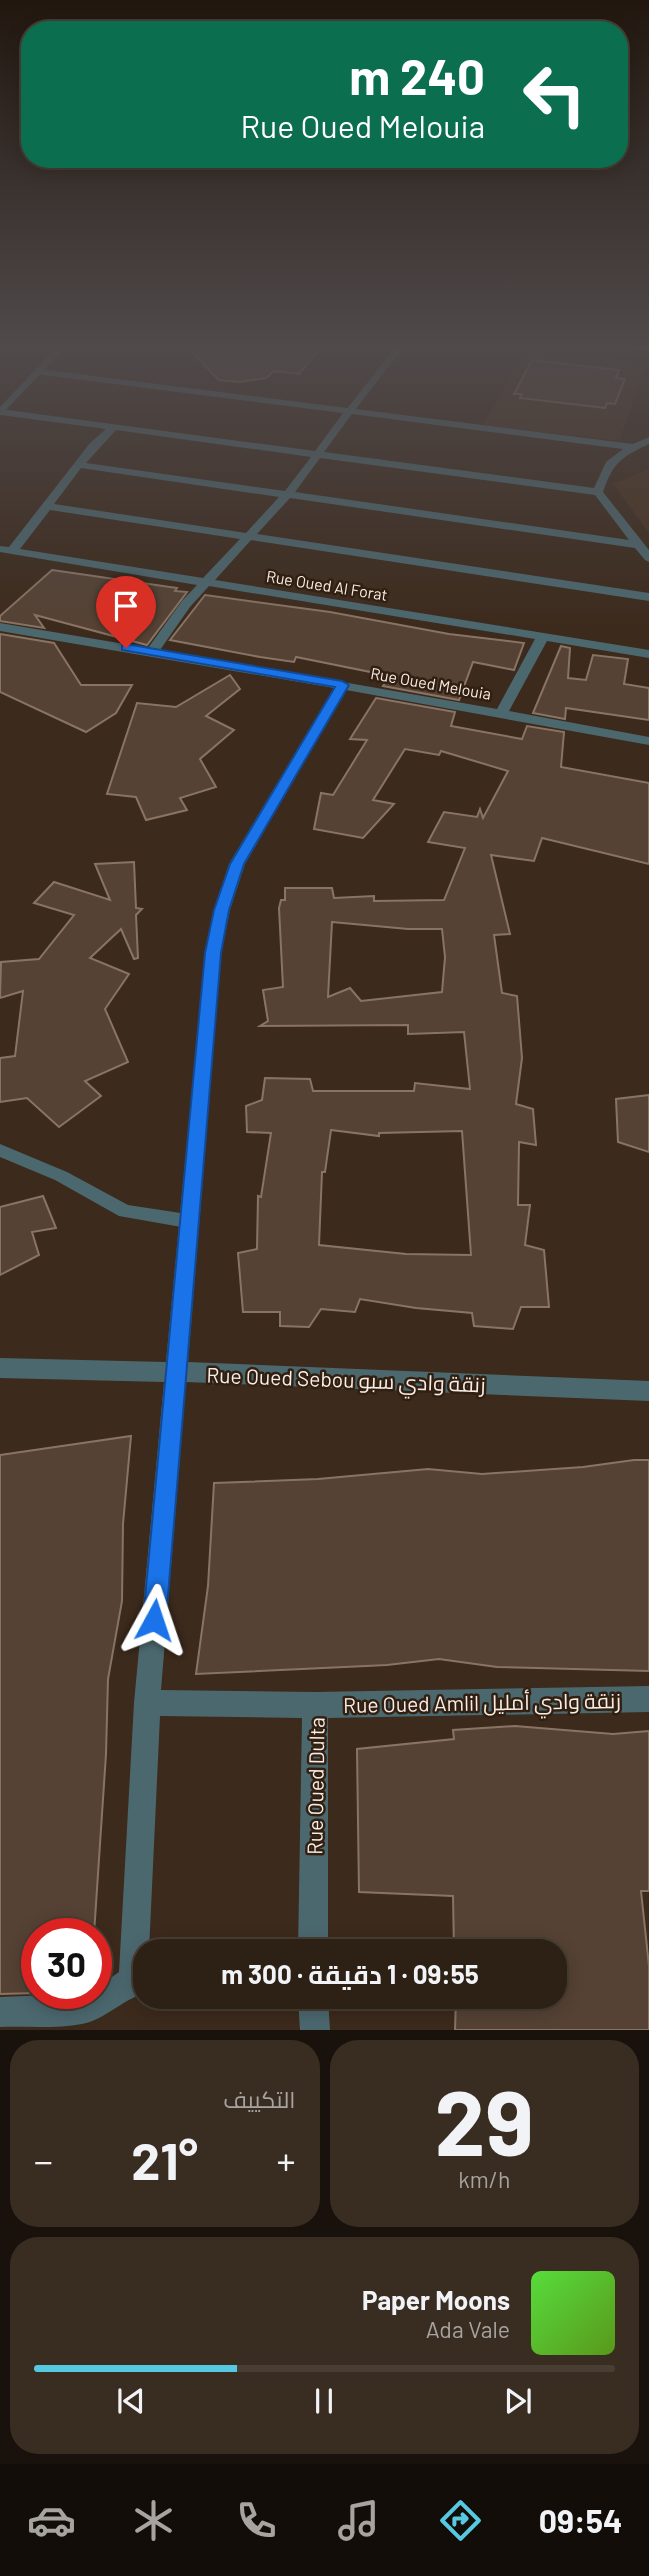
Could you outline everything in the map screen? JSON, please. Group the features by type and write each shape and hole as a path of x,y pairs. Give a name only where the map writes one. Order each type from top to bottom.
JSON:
{"street":[{"path":"6,550 48,506 100,440"},
{"path":"211,440 598,492 649,558"},
{"path":"152,652 186,604 288,494 329,440"},
{"path":"576,440 635,447"},
{"path":"598,492 605,469 615,458 649,440"},
{"path":"81,466 639,545"},
{"path":"48,506 649,597"},
{"name":"Rue Oued Al Forat","path":"6,550 649,654"},
{"name":"Rue Oued Melouia","path":"0,627 649,741"},
{"path":"501,714 543,636"},
{"path":"140,1939 147,1703 187,1221 213,953 222,910 237,864 342,685"},
{"name":"Rue Oued Sebou زنقة وادي سبو","path":"0,1368 176,1372 649,1391"},
{"name":"Rue Oued Amlil زنقة وادي أمليل","path":"316,1705 649,1699"},
{"name":"Rue Oued Dulta","path":"147,1703 316,1705 313,1939"},
{"path":"0,2012 83,2009 133,1984"},
{"path":"313,2009 314,2030"}],"lane":[{"path":"0,1150 61,1176 125,1211 187,1221"}],"shaded area":[{"path":"649,469 649,533 613,484"}],"building":[{"path":"52,570 177,588 175,591 187,592 147,645 35,615 44,628 0,621 0,616"},
{"path":"205,595 330,612 449,634 524,643 514,670 473,662 459,700 383,686 390,676 296,657 294,662 170,640"},
{"path":"0,634 54,643 81,685 132,685 116,713 86,732 0,692"},
{"path":"561,646 570,648 568,678 586,680 593,655 628,659 624,684 649,688 649,720 566,708 565,719 533,713"},
{"path":"230,675 240,689 206,716 234,730 200,759 216,787 180,798 187,810 146,820 136,797 107,794 137,703 176,707"},
{"path":"376,698 455,712 451,726 522,739 527,726 564,732 561,767 649,783 649,864 542,838 534,861 491,855 510,934 494,935 502,993 517,996 522,1058 516,1104 533,1109 536,1145 519,1142 518,1205 530,1205 525,1245 544,1250 549,1307 521,1307 513,1329 474,1326 472,1313 360,1299 355,1312 321,1309 309,1327 280,1326 280,1312 243,1312 238,1253 257,1249 258,1196 261,1197 271,1133 247,1132 246,1106 262,1100 265,1078 310,1079 313,1091 414,1091 415,1083 470,1089 464,1032 408,1034 408,1025 260,1026 268,1021 263,990 283,987 279,908 281,900 285,900 285,888 332,888 334,898 374,896 374,901 444,900 465,848 428,842 444,812 477,817 480,809 483,818 508,771 441,751 439,755 405,749 373,800 394,804 363,838 314,829 321,793 333,795 367,740 350,739","holes":["332,922 408,929 442,929 445,957 442,992 361,1001 350,988 328,997","331,1130 379,1136 379,1133 462,1131 471,1255 406,1254 319,1245 322,1172 325,1172"]},
{"path":"134,862 136,908 142,909 136,915 138,958 134,959 121,929 90,958 129,974 105,1009 128,1062 85,1081 101,1096 59,1127 27,1098 0,1102 0,1058 15,1056 23,991 0,998 1,962 39,959 74,915 34,903 54,882 110,900 95,864"},
{"path":"649,1095 649,1152 618,1142 616,1099"},
{"path":"43,1196 56,1228 32,1232 39,1255 0,1275 0,1207"},
{"path":"131,1436 123,1524 122,1601 108,1679 95,1918 21,1918 21,1993 0,1994 0,1455"},
{"path":"649,1460 649,1671 497,1667 439,1659 387,1665 196,1674 208,1586 214,1483 318,1479 428,1469 482,1474 583,1467"},
{"path":"515,1726 613,1734 649,1731 649,1891 641,1891 649,1966 649,2030 455,2030 456,2009 567,2009 567,1939 454,1939 453,1896 359,1892 357,1749 454,1739 453,1730"}],"route":[{"path":"126,648 342,685 237,864 222,910 213,953 187,1221 154,1620"}]}
